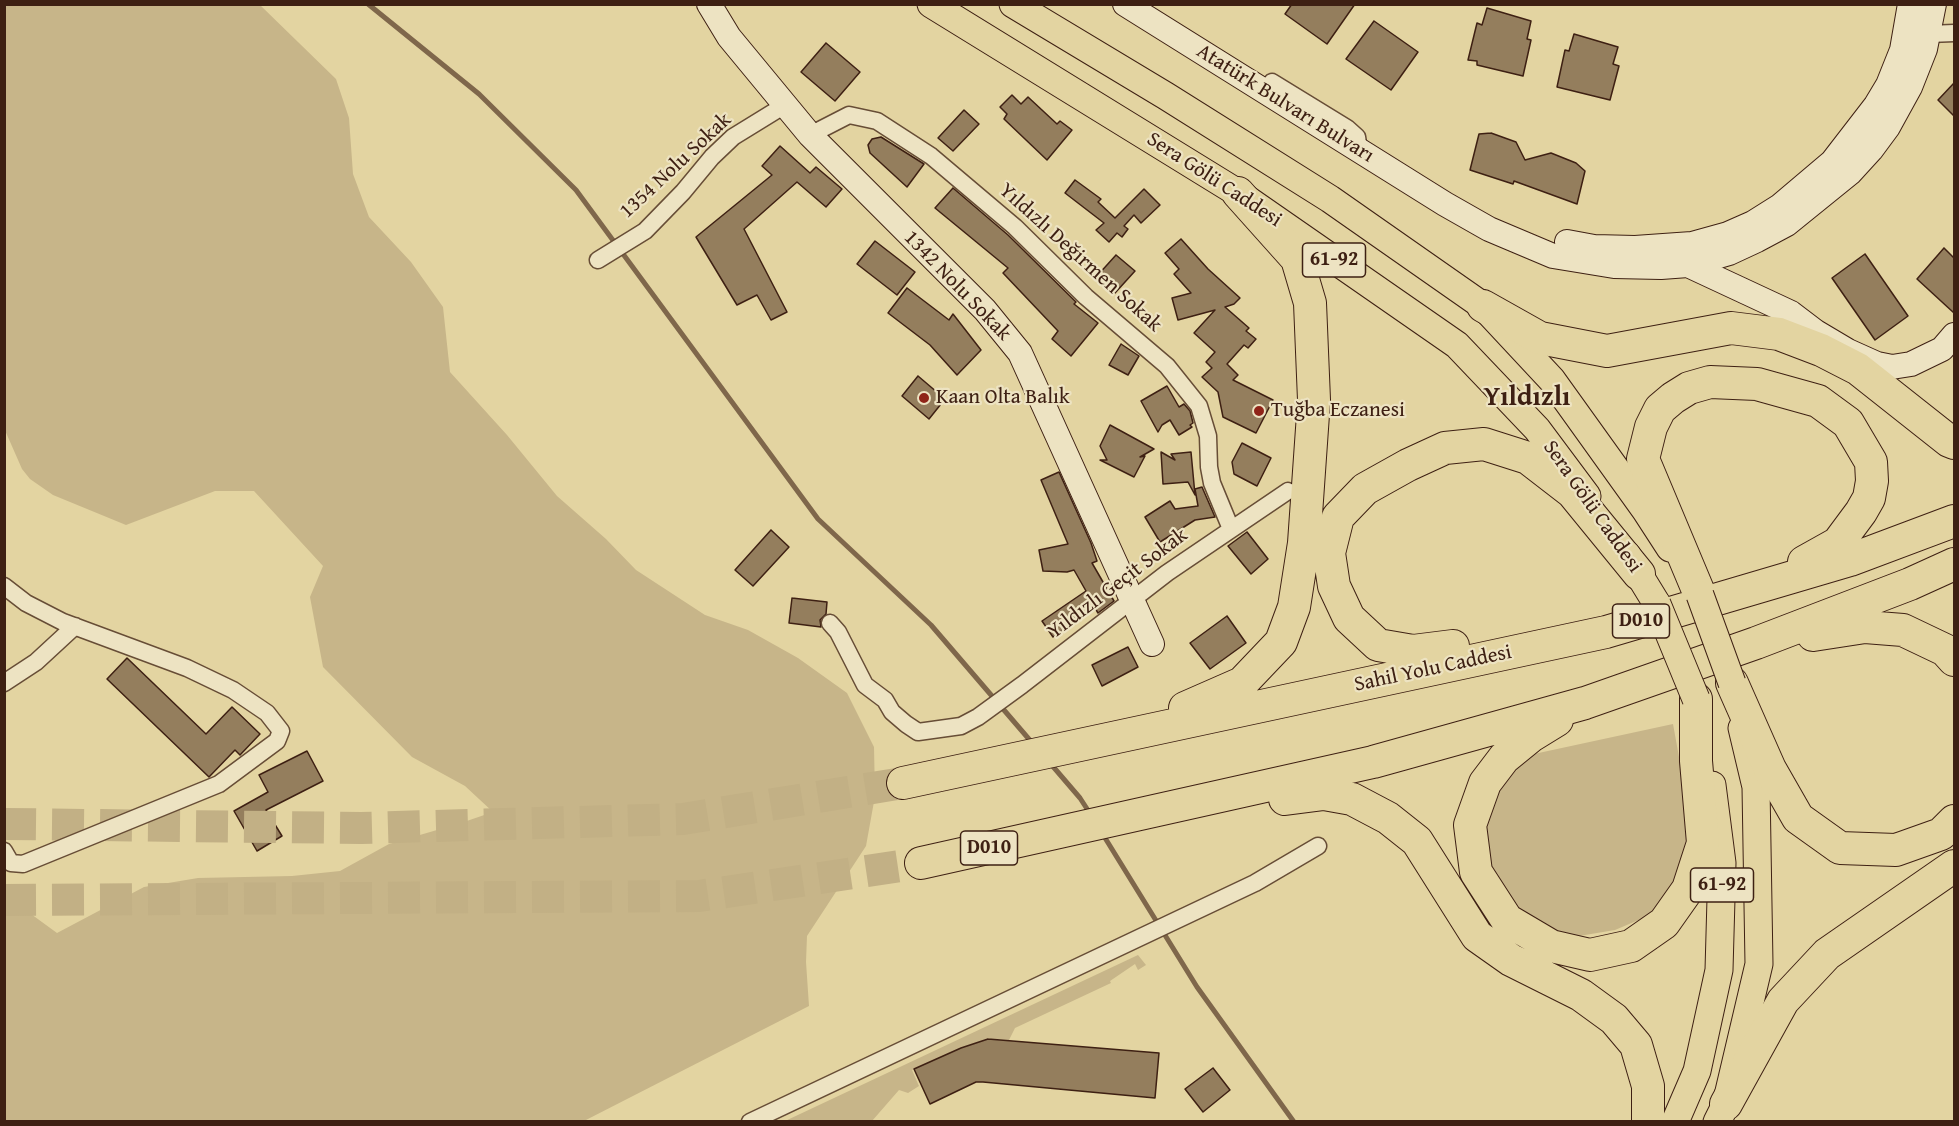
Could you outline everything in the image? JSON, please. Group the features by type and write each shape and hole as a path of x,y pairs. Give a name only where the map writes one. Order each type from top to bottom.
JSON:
{"highway":[{"path":"1103,740 1204,701 1242,683 1281,642 1294,607 1304,543 1314,400 1310,303 1297,259 1238,193"},
{"path":"1483,306 1540,338 1607,351 1731,328 1779,334 1821,350 1858,369 1954,443"},
{"path":"1700,595 1643,459 1651,427 1660,409 1689,388 1710,381 1757,384 1818,401 1848,423 1871,462 1872,481 1869,498 1838,543 1764,584"},
{"path":"1606,632 1485,638 1444,649 1413,651 1378,645 1349,618 1334,586 1329,553 1338,517 1365,489 1408,465 1445,448 1484,444 1528,458 1572,492 1639,574"},
{"name":"Sahil Yolu Caddesi","path":"903,783 1606,632 1850,560 1954,521"},
{"name":"D010","path":"921,863 1373,762 1585,703 1756,643 1910,584 1954,564"},
{"path":"1756,643 1864,627 1903,630 1945,650 1954,660"},
{"path":"1731,682 1770,769 1798,818 1840,848 1896,850 1941,834 1954,821"},
{"path":"1585,703 1531,736 1504,758 1485,783 1470,825 1476,872 1507,920 1551,946 1590,955 1631,946 1664,923 1688,889 1702,843 1696,761 1696,699"},
{"path":"1176,805 1281,800 1323,794 1352,799 1388,818 1418,841 1477,936 1511,960 1581,995 1614,1019 1636,1045 1648,1086 1648,1122"},
{"path":"1721,1113 1784,1001 1827,954 1954,866"}],"main road":[{"name":"Sera Gölü Caddesi","path":"931,4 1238,193 1457,345 1537,429 1594,505 1657,604 1696,699"},
{"name":"Sera Gölü Caddesi","path":"1012,4 1166,96 1330,199 1483,306 1552,380 1646,511 1700,595"},
{"name":"61-92","path":"1700,595 1731,682 1756,787 1760,964 1721,1113"},
{"name":"61-92","path":"1675,1122 1697,1071 1719,970 1722,863 1711,773 1696,699"}],"street":[{"name":"1342 Nolu Sokak","path":"710,4 729,37 810,135 985,310 1020,353 1152,644"},
{"name":"Atatürk Bulvarı Bulvarı","path":"1125,4 1445,204 1489,229 1553,256 1614,266 1662,267 1688,265 1729,253 1787,224 1850,173 1871,150 1888,126 1910,87 1925,48 1934,4"},
{"path":"1149,4 1159,13 1347,128 1357,137 1359,150"},
{"name":"Atatürk Bulvarı Bulvarı","path":"1445,204 1563,241 1594,247 1635,248 1692,244 1728,234 1753,223 1814,178 1832,162 1860,127 1888,85 1902,50 1910,4"},
{"path":"1929,34 1954,33"},
{"name":"1354 Nolu Sokak","path":"598,260 645,231 733,137 785,105"},
{"name":"Yıldızlı Değirmen Sokak","path":"810,135 849,115 877,121 931,156 1015,227 1086,297 1167,366 1199,406 1208,436 1212,483 1231,529"},
{"path":"1688,265 1775,305 1848,351 1877,364 1892,367 1911,364 1942,349 1954,335"},
{"name":"Yıldızlı Geçit Sokak","path":"830,622 838,632 866,685 885,700 892,712 906,724 918,732 961,726 978,717 1167,573 1288,491"},
{"path":"4,586 26,603 75,626 188,668 232,690 267,714 281,731 277,741 219,784 23,864 11,863 4,851"},
{"path":"4,683 36,662 75,626"},
{"path":"750,1122 1255,884 1318,846"}],"shaded area":[{"path":"5,4 260,5 336,79 349,118 353,174 369,217 411,262 443,307 450,372 507,435 557,496 606,539 636,570 705,615 748,630 798,658 847,693 874,747 875,796 866,846 807,936 809,1006 584,1121 5,1121 5,900 20,906 57,933 144,887 198,878 292,876 340,871 389,844 493,812 465,786 412,757 323,667 310,597 323,566 254,491 215,491 126,525 53,495 30,479 22,469 4,428"},
{"path":"1673,724 1691,823 1685,858 1668,893 1648,916 1615,930 1579,936 1549,928 1522,911 1500,888 1484,856 1487,802 1520,757"},
{"path":"1138,955 1146,965 1138,970 1135,964 1110,981 1111,983 1015,1028 1009,1040 988,1039 912,1070 919,1086 908,1093 899,1090 872,1121 783,1122"}],"building":[{"path":"1292,4 1355,4 1327,44 1285,14"},
{"path":"1487,8 1531,21 1527,39 1531,40 1523,76 1477,65 1477,61 1468,60 1477,23 1482,25"},
{"path":"1374,21 1418,52 1391,90 1346,59"},
{"path":"1574,34 1618,47 1613,64 1619,66 1610,100 1557,87 1565,50 1569,51"},
{"path":"826,43 860,72 835,101 801,72"},
{"path":"1954,83 1954,116 1938,100"},
{"path":"1012,95 1021,104 1028,97 1057,124 1060,121 1072,130 1047,160 1004,119 1007,114 1000,107"},
{"path":"964,110 979,124 953,151 938,138"},
{"path":"1491,133 1516,142 1525,160 1551,153 1576,163 1585,171 1577,204 1514,181 1513,184 1470,170 1479,134"},
{"path":"881,137 924,164 907,187 870,153 868,145 872,139"},
{"path":"780,146 810,173 816,167 842,189 826,207 797,182 744,229 787,312 771,320 757,295 737,305 696,237 772,175 762,166"},
{"path":"1075,180 1101,199 1098,202 1115,218 1144,189 1160,205 1141,223 1134,215 1124,226 1128,229 1122,237 1117,233 1109,242 1096,230 1104,223 1065,193"},
{"path":"953,188 1008,235 1076,302 1074,304 1098,323 1071,356 1052,339 1058,331 1003,273 1008,268 935,208"},
{"path":"1181,239 1208,269 1240,298 1234,304 1225,307 1249,328 1246,331 1256,339 1248,348 1244,345 1227,364 1238,375 1233,380 1273,400 1256,433 1223,417 1218,392 1202,377 1212,368 1206,362 1215,352 1194,333 1215,310 1178,320 1172,298 1191,293 1174,274 1179,269 1165,253"},
{"path":"875,241 915,272 897,295 857,264"},
{"path":"1944,248 1954,258 1954,313 1917,279"},
{"path":"1865,254 1908,316 1875,340 1832,278"},
{"path":"1116,255 1135,271 1115,293 1097,276"},
{"path":"907,288 949,320 953,314 981,350 957,375 930,345 888,313"},
{"path":"1121,344 1139,356 1128,375 1109,365"},
{"path":"918,376 945,399 929,419 902,396"},
{"path":"1167,386 1179,407 1184,404 1190,411 1193,423 1190,425 1192,427 1179,435 1170,420 1162,425 1158,432 1141,401"},
{"path":"1110,425 1154,449 1140,457 1145,456 1134,477 1100,460 1107,460 1100,446"},
{"path":"1242,443 1271,458 1257,486 1234,474 1232,462"},
{"path":"1161,452 1175,460 1171,454 1191,452 1195,495 1188,482 1163,484"},
{"path":"1059,472 1091,543 1097,561 1092,563 1114,601 1098,613 1095,608 1053,637 1042,621 1086,591 1074,570 1043,571 1039,550 1068,544 1041,480"},
{"path":"1202,487 1215,517 1195,520 1160,542 1145,517 1170,501 1175,509 1198,506 1195,489"},
{"path":"771,530 789,547 753,586 735,570"},
{"path":"1247,532 1268,559 1251,574 1228,546"},
{"path":"792,598 827,602 826,614 820,620 821,627 789,623"},
{"path":"1227,616 1246,643 1210,669 1190,643"},
{"path":"1128,647 1138,667 1102,686 1092,665"},
{"path":"127,658 206,734 232,707 260,734 240,755 235,750 209,777 107,679"},
{"path":"307,751 323,781 266,810 282,836 257,851 234,811 268,792 259,775"},
{"path":"988,1039 1159,1053 1155,1098 976,1082 930,1104 914,1069 961,1048"},
{"path":"1213,1068 1230,1090 1203,1112 1185,1089"}],"waterway":[{"path":"368,4 479,94 576,190 818,519 931,625 1034,745"},
{"path":"1050,763 1080,798 1091,815"},
{"path":"1102,833 1197,987 1294,1122"}],"tunnel":[{"path":"4,824 361,828 683,819 903,783"},
{"path":"4,900 699,896 921,863"}],"place":[{"name":"Kaan Olta Balık","path":"924,398"},
{"name":"Tuğba Eczanesi","path":"1259,411"}],"district":[{"name":"Yıldızlı","path":"1527,398"}]}
